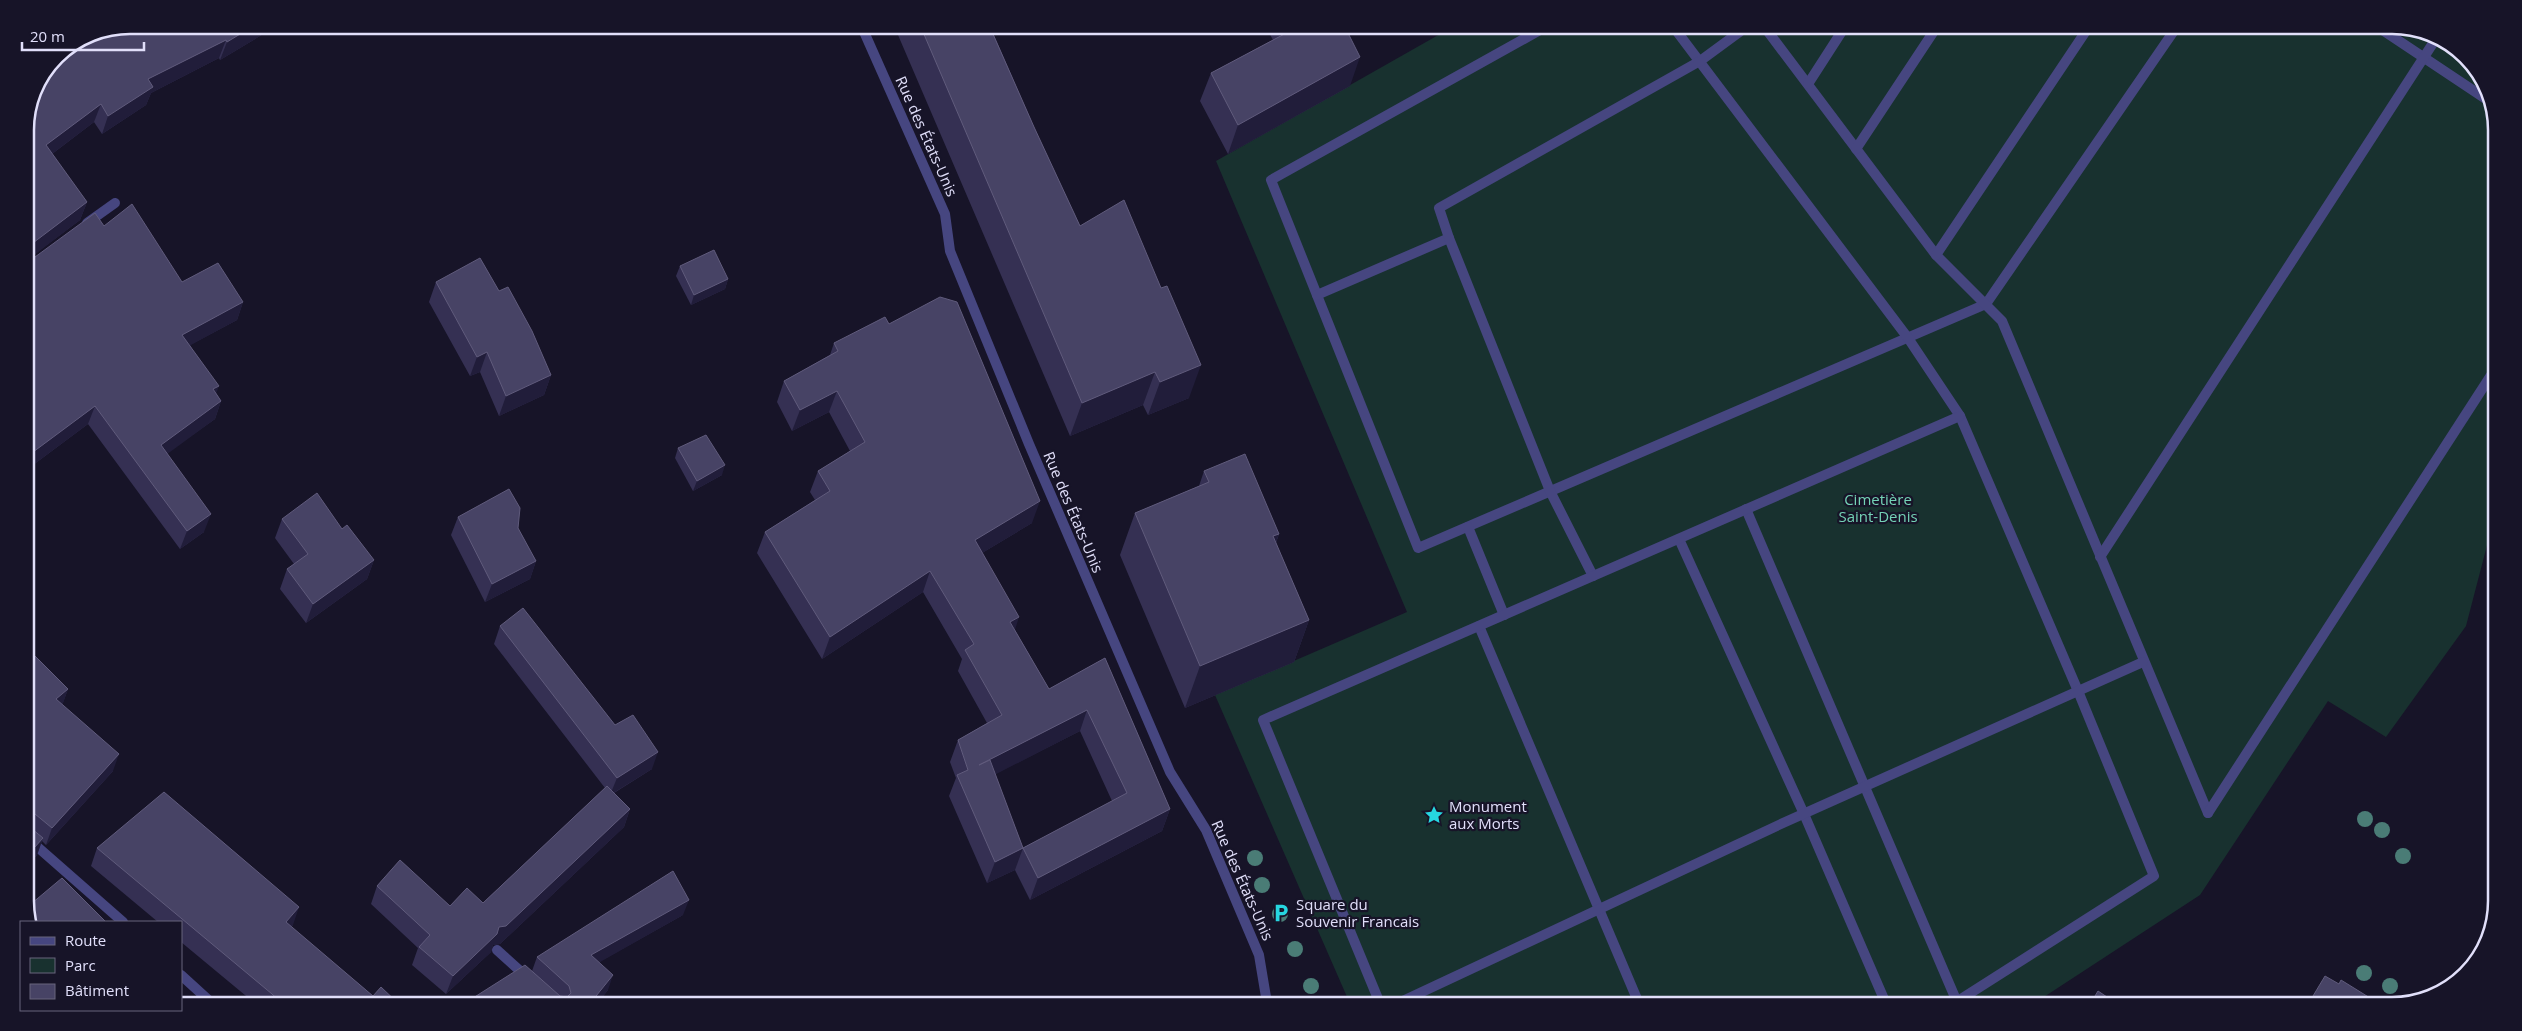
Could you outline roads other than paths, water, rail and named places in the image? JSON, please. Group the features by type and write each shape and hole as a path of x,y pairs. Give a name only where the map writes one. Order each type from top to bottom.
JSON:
{"street":[{"name":"Rue des États-Unis","path":"865,34 945,214 950,251 1029,444 1170,772 1206,830 1259,955 1266,997"},
{"path":"1533,34 1270,180 1418,548 1986,304 2172,34"},
{"path":"1679,34 1908,338 1960,416 2078,691 2154,876 1965,997"},
{"path":"1593,576 1550,491 1449,238 1439,208 1700,61 1736,34"},
{"path":"1770,34 1936,255 2002,321 2143,662 2208,813 2488,380"},
{"path":"1808,84 1840,34"},
{"path":"1856,149 1932,34"},
{"path":"1936,255 2084,34"},
{"path":"2388,34 2482,96"},
{"path":"2100,557 2433,43"},
{"path":"77,231 115,203"},
{"path":"1317,295 1449,238"},
{"path":"1377,997 1263,720 1960,416"},
{"path":"1746,509 1866,787 1951,997"},
{"path":"1468,526 1504,615"},
{"path":"1679,539 1804,814 1883,997"},
{"path":"1479,626 1636,997"},
{"path":"1411,997 1804,814 2143,662"},
{"path":"34,844 122,921"},
{"path":"497,950 538,987"},
{"path":"182,976 205,997"}],"place":[{"name":"Monument aux Morts","path":"1434,815"},
{"name":"Square du Souvenir Francais","path":"1281,913"}],"park label":[{"name":"Cimetière Saint-Denis","path":"1878,508"}]}
